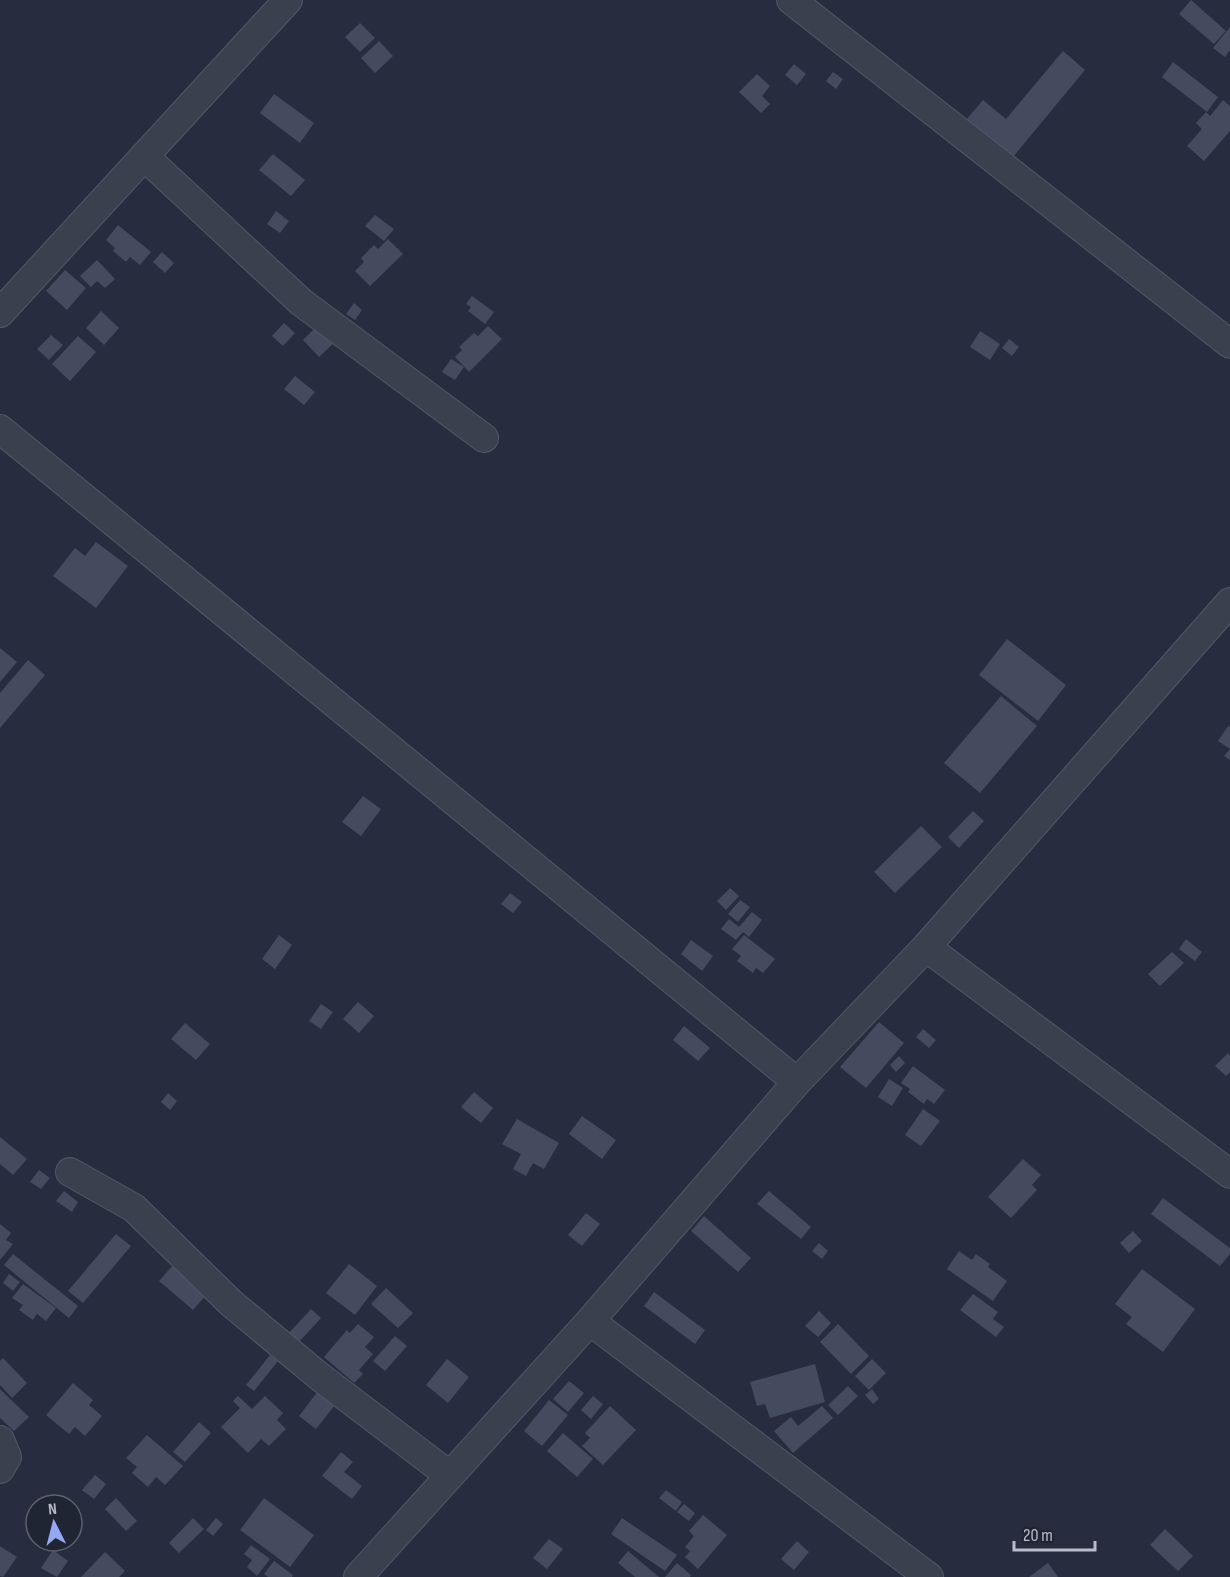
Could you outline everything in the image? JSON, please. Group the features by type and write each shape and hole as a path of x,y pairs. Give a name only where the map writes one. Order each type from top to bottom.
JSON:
{"street":[{"path":"0,313 288,0"},
{"path":"791,0 1230,344"},
{"path":"144,156 301,302 484,438"},
{"path":"0,429 797,1082"},
{"path":"358,1577 590,1322 797,1082 926,947 1230,602"},
{"path":"926,947 1230,1174"},
{"path":"70,1172 134,1208 231,1303 320,1377 449,1475"},
{"path":"590,1322 929,1577"},
{"path":"0,1440 7,1457 0,1469"}],"building":[{"path":"1191,0 1226,31 1214,44 1179,14"},
{"path":"360,23 375,38 360,52 345,37"},
{"path":"1230,27 1230,50 1225,57 1213,48"},
{"path":"379,41 393,56 375,73 361,58"},
{"path":"1063,51 1085,70 1008,163 961,126 983,100 1006,119"},
{"path":"1173,62 1218,97 1207,112 1162,77"},
{"path":"794,64 806,74 797,85 785,75"},
{"path":"833,72 843,79 836,89 826,81"},
{"path":"757,74 770,86 762,96 770,104 761,113 739,92"},
{"path":"274,94 314,123 300,143 260,113"},
{"path":"1223,100 1230,106 1230,131 1204,161 1187,146 1202,129 1196,123 1206,112 1210,116"},
{"path":"273,154 305,180 291,196 259,170"},
{"path":"276,211 289,221 280,233 267,224"},
{"path":"375,215 394,229 384,241 365,226"},
{"path":"118,225 151,252 140,265 130,257 126,262 113,251 115,248 106,240"},
{"path":"388,239 403,254 370,286 355,271 364,262 361,258 374,245 378,249"},
{"path":"162,252 174,263 165,273 153,262"},
{"path":"97,260 115,279 105,288 97,281 91,287 80,276"},
{"path":"65,270 86,288 67,310 46,291"},
{"path":"472,296 494,312 485,324 468,311 471,307 466,304"},
{"path":"354,303 362,310 355,320 346,314"},
{"path":"101,311 119,328 104,345 86,328"},
{"path":"321,322 337,340 319,357 303,340"},
{"path":"284,323 295,333 283,346 272,336"},
{"path":"488,326 502,339 469,372 455,357 462,350 459,347 474,333 478,336"},
{"path":"980,331 1000,344 990,360 970,347"},
{"path":"51,335 63,345 49,360 37,349"},
{"path":"78,336 96,352 70,381 52,364"},
{"path":"1009,339 1019,347 1012,356 1002,348"},
{"path":"451,359 464,367 455,380 442,372"},
{"path":"295,376 315,392 304,405 284,389"},
{"path":"96,542 128,566 96,608 53,576 75,548 85,556"},
{"path":"1007,639 1066,685 1038,721 979,675"},
{"path":"0,648 17,662 0,682"},
{"path":"28,660 45,675 0,728 0,693"},
{"path":"1001,696 1037,726 980,793 944,763"},
{"path":"1228,726 1230,727 1230,749 1218,741"},
{"path":"1230,749 1230,760 1224,756"},
{"path":"363,796 381,809 361,836 342,822"},
{"path":"973,811 984,821 959,848 948,837"},
{"path":"921,826 942,847 895,893 874,872"},
{"path":"730,888 739,896 726,910 717,901"},
{"path":"510,893 522,902 513,913 501,904"},
{"path":"740,900 750,907 738,922 728,914"},
{"path":"752,912 762,920 749,937 743,932 736,940 721,929 729,919 739,927"},
{"path":"279,935 292,945 275,969 262,959"},
{"path":"744,935 775,959 763,973 756,968 753,973 737,961 741,956 732,949"},
{"path":"1186,939 1202,952 1195,961 1179,949"},
{"path":"691,940 713,956 702,971 681,954"},
{"path":"1172,952 1184,963 1160,986 1148,974"},
{"path":"358,1002 374,1016 359,1033 343,1019"},
{"path":"321,1004 333,1012 321,1029 309,1021"},
{"path":"879,1022 904,1043 866,1088 840,1067"},
{"path":"185,1023 210,1044 196,1060 171,1039"},
{"path":"684,1026 710,1048 698,1061 673,1040"},
{"path":"923,1029 936,1040 929,1048 916,1037"},
{"path":"1228,1053 1230,1072 1226,1076 1215,1066"},
{"path":"899,1056 905,1063 896,1072 890,1065"},
{"path":"913,1066 945,1090 934,1104 927,1099 924,1104 908,1092 910,1089 901,1083"},
{"path":"889,1079 903,1088 892,1106 878,1097"},
{"path":"474,1092 493,1108 481,1123 461,1107"},
{"path":"168,1093 177,1101 170,1110 161,1102"},
{"path":"923,1109 940,1121 921,1146 905,1135"},
{"path":"582,1116 616,1140 602,1159 569,1134"},
{"path":"517,1119 559,1143 544,1169 533,1163 526,1176 513,1169 521,1154 502,1144"},
{"path":"0,1137 27,1159 13,1175 0,1164"},
{"path":"1023,1159 1041,1175 1032,1185 1037,1190 1011,1218 988,1197"},
{"path":"39,1170 50,1178 41,1189 30,1182"},
{"path":"64,1191 78,1202 72,1212 56,1201"},
{"path":"769,1191 811,1227 801,1239 757,1204"},
{"path":"1163,1198 1230,1248 1230,1254 1220,1266 1151,1214"},
{"path":"586,1213 600,1224 582,1246 568,1235"},
{"path":"704,1216 751,1258 738,1272 691,1231"},
{"path":"0,1224 11,1233 6,1240 13,1244 0,1260"},
{"path":"1133,1231 1142,1241 1129,1253 1120,1243"},
{"path":"116,1234 131,1246 83,1303 68,1291"},
{"path":"819,1243 828,1251 822,1259 812,1251"},
{"path":"959,1251 972,1260 976,1254 990,1264 988,1267 1007,1281 993,1301 947,1269"},
{"path":"13,1254 78,1306 69,1318 4,1265"},
{"path":"349,1264 377,1286 355,1315 326,1293"},
{"path":"173,1265 207,1294 193,1310 159,1281"},
{"path":"1142,1269 1195,1309 1163,1352 1126,1324 1132,1317 1115,1304"},
{"path":"9,1274 20,1282 13,1291 3,1283"},
{"path":"23,1284 56,1308 46,1321 37,1314 33,1320 19,1310 23,1305 12,1298"},
{"path":"386,1288 413,1313 398,1328 371,1304"},
{"path":"654,1292 705,1330 695,1344 644,1306"},
{"path":"973,1294 998,1312 993,1319 1004,1327 996,1337 960,1310"},
{"path":"311,1309 321,1318 299,1342 289,1333"},
{"path":"819,1311 831,1323 818,1337 805,1326"},
{"path":"358,1324 374,1337 365,1347 373,1354 359,1370 363,1374 354,1383 324,1357 347,1330 350,1333"},
{"path":"838,1324 869,1356 851,1374 820,1342"},
{"path":"395,1336 407,1346 385,1371 373,1361"},
{"path":"270,1355 278,1361 254,1391 246,1385"},
{"path":"3,1358 27,1383 12,1398 0,1385 0,1361"},
{"path":"447,1359 469,1377 448,1403 426,1385"},
{"path":"872,1359 886,1373 869,1390 855,1376"},
{"path":"815,1364 825,1402 770,1418 765,1404 757,1406 750,1382"},
{"path":"569,1381 584,1393 568,1412 553,1399"},
{"path":"73,1383 93,1400 89,1405 102,1416 85,1436 75,1427 69,1434 46,1415"},
{"path":"848,1386 858,1396 838,1415 828,1405"},
{"path":"0,1389 29,1417 14,1431 0,1418"},
{"path":"872,1389 879,1399 873,1404 865,1395"},
{"path":"318,1391 335,1405 316,1429 299,1416"},
{"path":"238,1396 252,1409 265,1396 283,1413 277,1420 286,1429 269,1446 261,1439 248,1453 221,1427 240,1408 233,1401"},
{"path":"593,1396 603,1404 591,1419 581,1410"},
{"path":"549,1400 568,1415 542,1446 524,1431"},
{"path":"610,1406 636,1430 603,1465 582,1446 590,1438 585,1433"},
{"path":"822,1406 833,1418 793,1453 774,1431 791,1417 798,1426"},
{"path":"199,1422 211,1433 185,1462 173,1452"},
{"path":"563,1433 593,1459 577,1477 547,1451"},
{"path":"147,1435 183,1466 165,1485 156,1477 148,1487 132,1473 137,1467 126,1458"},
{"path":"341,1452 353,1462 344,1472 362,1486 352,1499 322,1476"},
{"path":"95,1475 106,1484 94,1499 82,1490"},
{"path":"666,1490 682,1502 676,1511 659,1498"},
{"path":"116,1498 137,1521 126,1531 105,1509"},
{"path":"264,1498 314,1535 290,1567 240,1530"},
{"path":"684,1504 695,1513 689,1521 677,1512"},
{"path":"703,1515 727,1535 698,1569 685,1557 690,1551 685,1547 694,1536 689,1531"},
{"path":"193,1518 204,1529 179,1553 169,1543"},
{"path":"216,1518 223,1524 213,1536 206,1530"},
{"path":"622,1518 677,1555 665,1571 611,1534"},
{"path":"1165,1529 1193,1556 1178,1571 1150,1545"},
{"path":"549,1539 563,1549 547,1569 533,1558"},
{"path":"797,1541 809,1552 794,1570 781,1559"},
{"path":"251,1545 270,1559 257,1576 247,1567 252,1560 244,1554"},
{"path":"0,1546 17,1557 3,1577 0,1576"},
{"path":"628,1551 659,1577 635,1577 618,1563"},
{"path":"105,1552 125,1571 119,1577 81,1577"},
{"path":"51,1553 57,1553 68,1561 57,1577 41,1568"},
{"path":"274,1561 293,1575 292,1577 268,1577 264,1574"},
{"path":"677,1563 691,1575 690,1577 665,1577"},
{"path":"1048,1563 1058,1577 1029,1577"}]}
